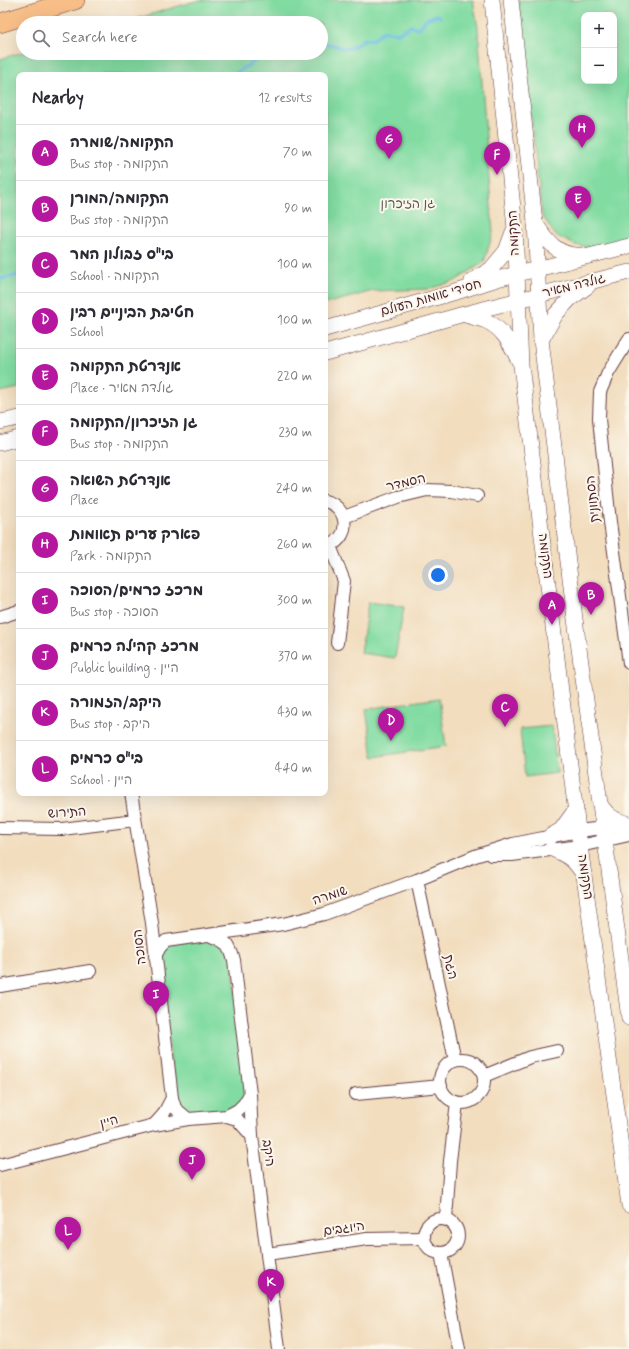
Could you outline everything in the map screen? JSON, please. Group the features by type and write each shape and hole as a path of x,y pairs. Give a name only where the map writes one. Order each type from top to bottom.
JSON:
{"main road":[{"path":"23,16 75,0"},
{"path":"0,23 16,18"}],"street":[{"name":"התקומה","path":"492,0 515,228 521,365 578,831 629,1205"},
{"name":"התקומה","path":"511,0 535,222 541,340 575,619 629,1018"},
{"path":"535,222 546,238 558,249 572,256 594,254"},
{"path":"456,292 491,269 506,251 515,228"},
{"name":"גולדה מאיר","path":"538,270 629,246"},
{"name":"חסידי אומות העולם","path":"328,328 516,274 538,270"},
{"name":"גולדה מאיר","path":"519,300 629,272"},
{"path":"541,340 556,314 570,299 594,281"},
{"name":"חסידי אומות העולם","path":"328,352 519,300"},
{"path":"464,314 486,321 498,328 509,341 521,365"},
{"name":"הסתוונית","path":"629,339 608,373 600,392 599,419 610,522 629,663"},
{"path":"0,422 16,419"},
{"path":"0,443 16,439"},
{"name":"הסמדר","path":"344,517 398,497 427,490 452,491 477,496"},
{"path":"328,502 337,507 344,517 345,524 341,537 328,547 344,581 337,643"},
{"path":"0,616 16,611"},
{"name":"הסוכה","path":"132,796 152,923 172,1098 180,1114 188,1119"},
{"path":"600,804 606,814 618,822 629,825"},
{"path":"576,809 551,843 576,863 584,876"},
{"name":"התירוש","path":"0,828 62,828 136,820"},
{"path":"604,834 629,825"},
{"name":"שומרה","path":"551,843 578,831 604,834"},
{"path":"604,834 629,835"},
{"name":"שומרה","path":"155,956 160,946 166,941 210,936 283,924 324,914 417,880 476,856 513,844 551,843 580,846 604,834"},
{"name":"הגת","path":"417,880 454,1060"},
{"name":"שומרה","path":"152,923 162,934 178,939"},
{"name":"היקב","path":"234,960 236,945 239,937 248,929"},
{"name":"היקב","path":"210,936 223,940 230,947 234,960 250,1094 252,1136 279,1349"},
{"path":"0,986 90,971"},
{"path":"484,1076 530,1057 558,1050"},
{"path":"454,1060 469,1060 481,1069 484,1076 482,1091 478,1097 472,1101 464,1103 457,1102 446,1097 441,1086 442,1074 454,1060"},
{"path":"356,1094 441,1086"},
{"path":"227,1116 238,1110 250,1094"},
{"path":"154,1125 163,1116 172,1098"},
{"path":"446,1219 450,1161 457,1102"},
{"path":"227,1116 237,1119 252,1136"},
{"name":"היין","path":"0,1165 154,1125 188,1119 227,1116"},
{"path":"446,1219 455,1226 458,1241 451,1249 441,1253 432,1250 424,1238 426,1227 430,1223 435,1220 446,1219"},
{"name":"היוגבים","path":"267,1254 367,1239 424,1238"},
{"path":"441,1253 459,1349"}],"green space":[{"name":"גן הזיכרון","path":"199,0 473,0 478,28 493,233 484,262 455,281 428,289 373,291 328,303 328,72 16,72 16,389 0,392 0,59 16,54 16,60 328,60 328,16 145,16"},
{"path":"518,0 629,0 629,239 593,248 575,245 555,235 542,215"},
{"path":"368,602 404,607 395,658 361,653"},
{"path":"439,698 446,746 373,757 366,709"},
{"path":"552,726 557,773 525,777 520,729"},
{"path":"210,936 230,947 250,1094 238,1110 188,1119 175,1108 160,947"}],"waterway":[{"path":"328,44 347,49 357,45 364,39 372,40 383,31 398,33 411,26 419,28 426,19 438,15 440,17"},
{"path":"238,72 256,60"},
{"path":"0,279 16,276"}],"place":[{"name":"פארק ערים תאומות","path":"582,148"},
{"name":"אנדרטת השואה","path":"389,159"},
{"name":"גן הזיכרון/התקומה","path":"497,175"},
{"name":"אנדרטת התקומה","path":"578,219"},
{"name":"התקומה/המורן","path":"591,615"},
{"name":"התקומה/שומרה","path":"552,625"},
{"name":"בי\"ס זבולון המר","path":"505,727"},
{"name":"חטיבת הביניים רבין","path":"391,741"},
{"name":"מרכז כרמים/הסוכה","path":"156,1014"},
{"name":"מרכז קהילה כרמים","path":"192,1180"},
{"name":"בי\"ס כרמים","path":"68,1250"},
{"name":"היקב/הזמורה","path":"271,1302"}]}
